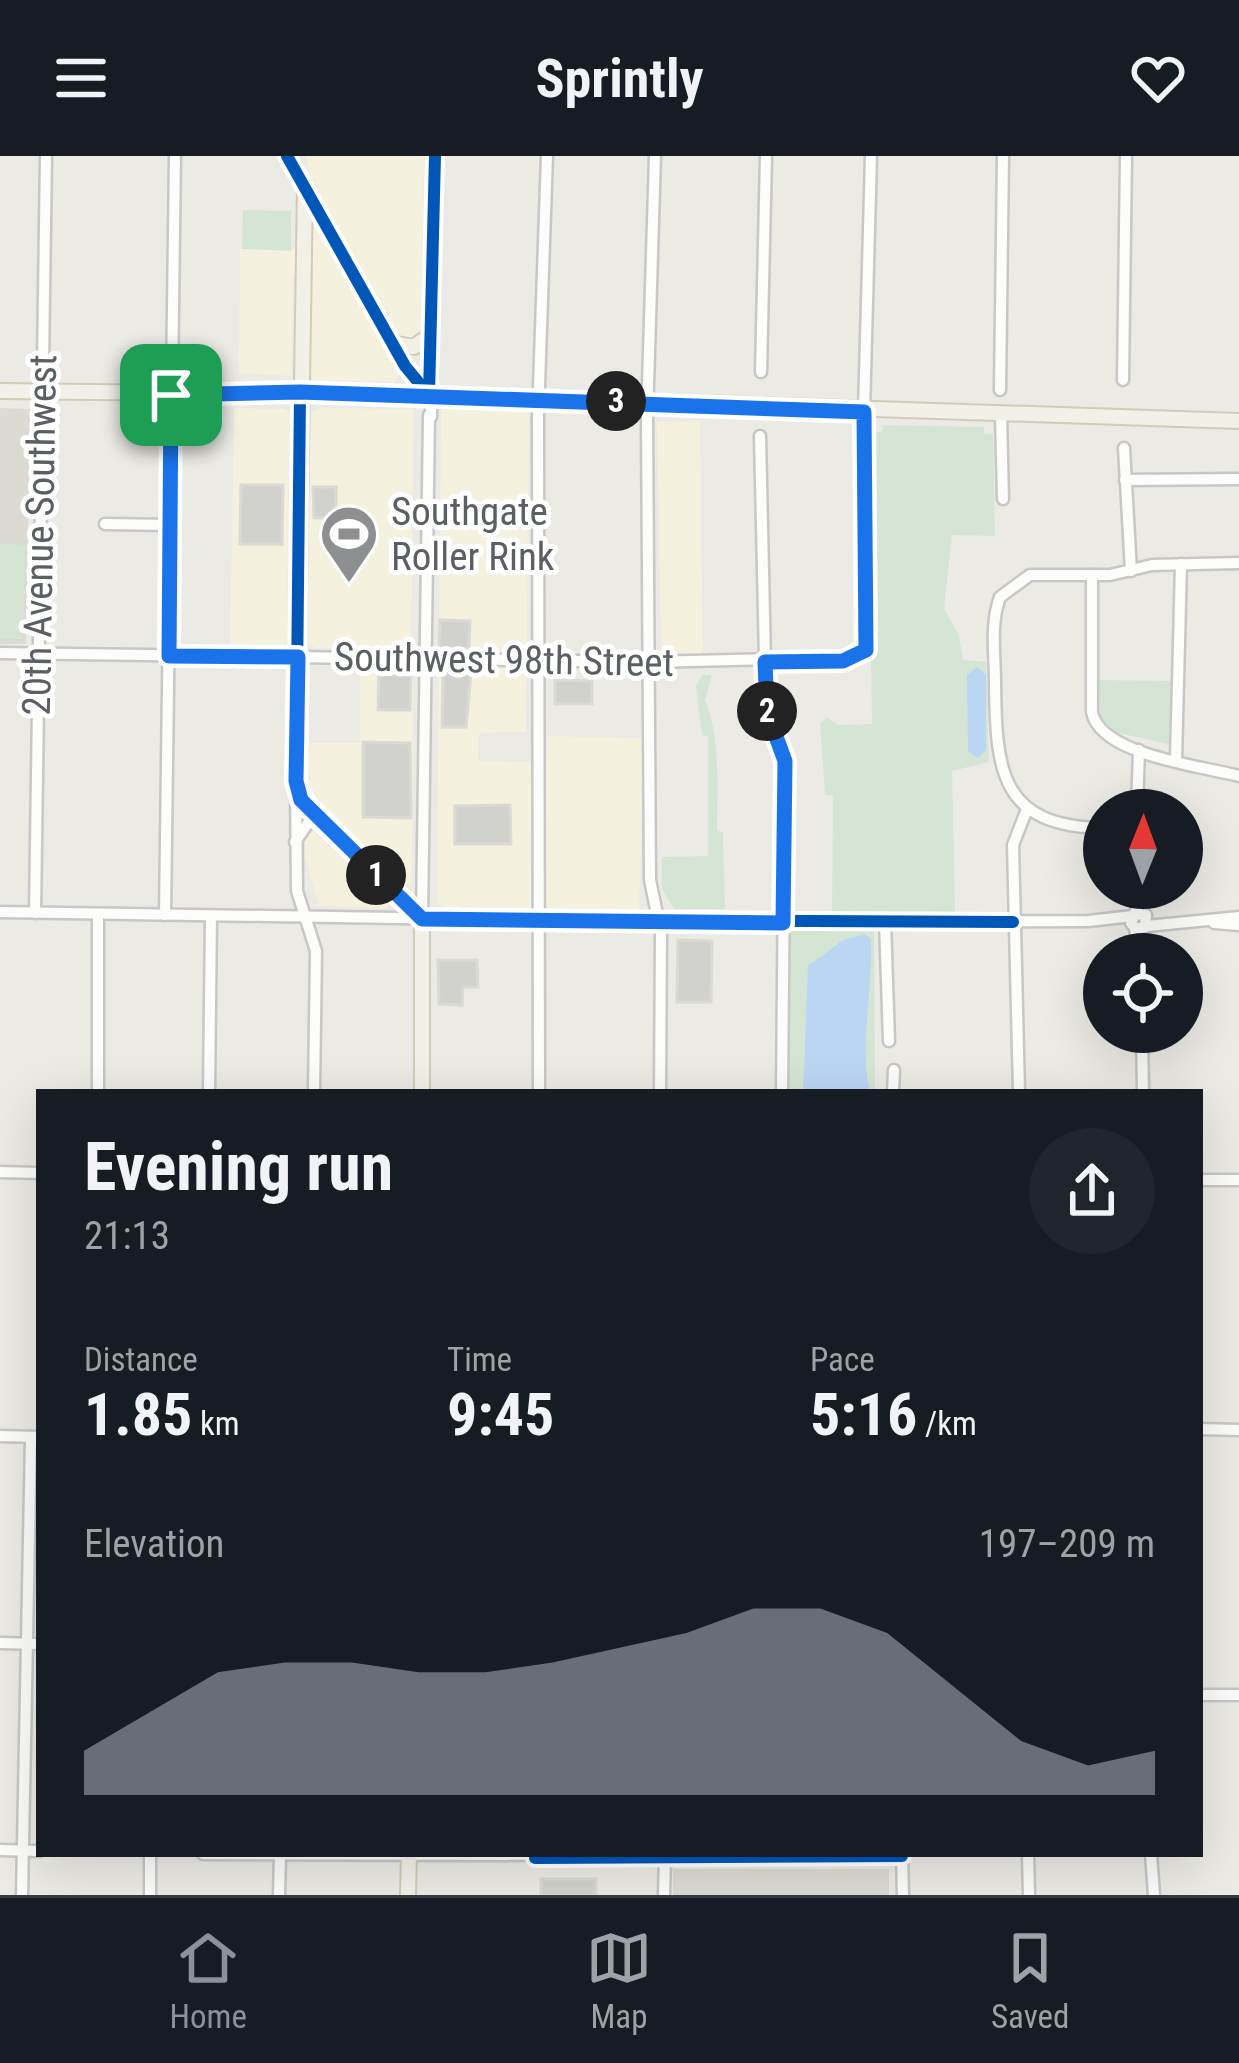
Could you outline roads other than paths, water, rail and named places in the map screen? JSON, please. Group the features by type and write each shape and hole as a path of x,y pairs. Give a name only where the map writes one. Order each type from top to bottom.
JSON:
{"main road":[{"path":"286,156 397,344 405,366 429,395"},
{"path":"304,187 296,781 301,800 313,815 422,919 422,1089"},
{"path":"303,247 318,233 335,240"},
{"path":"397,344 414,347 430,335"},
{"path":"393,394 405,366"},
{"path":"0,392 393,394 1239,421"},
{"path":"408,1895 409,1857"}],"street":[{"name":"20th Avenue Southwest","path":"35,913 46,156"},
{"path":"165,915 176,156"},
{"path":"422,919 435,156"},
{"path":"539,1089 539,398 547,156"},
{"path":"656,156 648,403 649,662 650,880 657,922 660,1089"},
{"path":"761,373 766,156"},
{"path":"864,412 871,156"},
{"path":"1000,390 1003,156"},
{"path":"1123,380 1126,156"},
{"name":"Southwest 98th Street","path":"0,653 843,661 863,655 868,644 864,412"},
{"path":"1001,416 1003,500"},
{"path":"760,436 767,712 785,761 782,1089"},
{"path":"1124,448 1131,571"},
{"path":"1124,480 1239,479"},
{"path":"105,524 170,525"},
{"path":"1083,826 1058,824 1027,809 1005,780 995,741 996,611 1009,586 1030,575 1239,563"},
{"path":"1176,760 1181,564"},
{"path":"1092,575 1094,722 1106,737 1138,750 1239,776"},
{"path":"1138,750 1138,789"},
{"path":"296,781 297,891 316,951 314,1089"},
{"path":"1018,1089 1013,845 1027,809"},
{"path":"295,842 313,815"},
{"path":"278,916 297,891"},
{"path":"0,913 783,923 1088,921 1140,916 1239,921"},
{"path":"98,914 98,1089"},
{"path":"208,1089 211,916"},
{"path":"885,922 889,1041"},
{"path":"1143,1053 1144,1089"},
{"path":"893,1089 895,1070"},
{"path":"0,1172 36,1173"},
{"path":"1203,1180 1239,1180"},
{"path":"1203,1430 1239,1430"},
{"path":"0,1436 35,1437 33,1644 22,1895"},
{"path":"0,1643 33,1644"},
{"path":"1203,1695 1239,1695"},
{"path":"0,1850 36,1851"},
{"path":"150,1857 150,1895"},
{"path":"279,1895 280,1857"},
{"path":"664,1895 665,1857"},
{"path":"902,1857 903,1895"},
{"path":"1028,1857 1029,1895"},
{"path":"1151,1857 1154,1895"}],"water":[{"path":"977,667 986,675 986,750 978,758 968,751 967,675"},
{"path":"865,934 871,939 866,1057 869,1089 803,1089 808,966 843,940"}],"place":[{"name":"Southgate Roller Rink","path":"349,585"}]}
